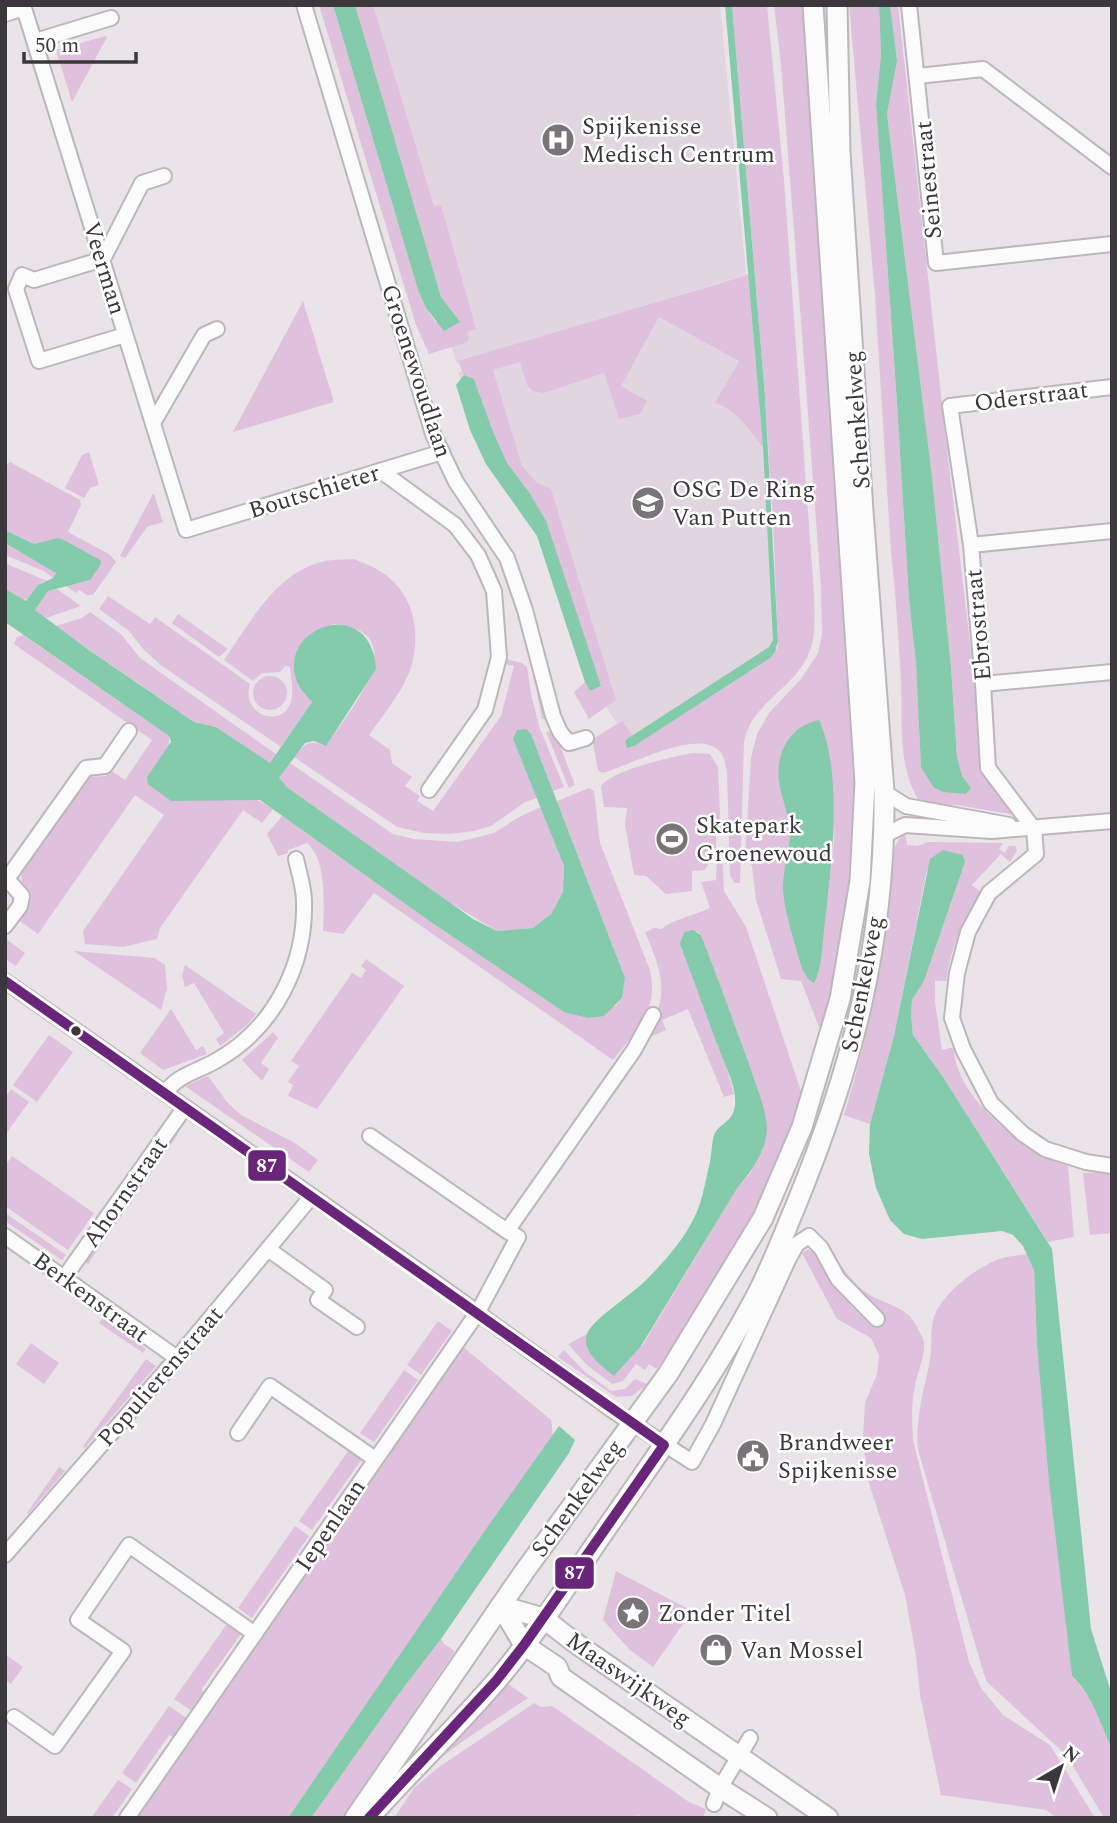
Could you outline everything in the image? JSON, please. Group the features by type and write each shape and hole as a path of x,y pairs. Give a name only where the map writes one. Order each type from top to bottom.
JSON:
{"main road":[{"name":"Schenkelweg","path":"355,1818 501,1606 668,1374 755,1233 802,1127 840,999 860,881 864,782 813,5"},
{"name":"Schenkelweg","path":"369,1818 496,1681 524,1646 723,1356 776,1258 828,1124 856,1032 868,981 885,835 840,152 837,5"},
{"name":"Maaswijkweg","path":"501,1606 543,1618 574,1643 828,1818"},
{"name":"Maaswijkweg","path":"501,1606 524,1646 557,1667 561,1677 717,1796 767,1818"}],"street":[{"name":"Groenewoudlaan","path":"304,5 433,434 456,482 507,558 560,732 569,743 586,738"},
{"name":"Seinestraat","path":"909,5 936,263 1112,244"},
{"path":"5,14 24,7"},
{"name":"Veerman","path":"24,7 186,530"},
{"path":"34,41 111,18"},
{"path":"918,76 983,69 1112,167"},
{"path":"125,335 39,361 16,289 22,275 34,280 103,259 142,183 164,176"},
{"path":"153,423 204,335 217,329"},
{"name":"Oderstraat","path":"950,406 1112,387"},
{"name":"Ebrostraat","path":"950,406 971,545 988,768 1034,829"},
{"name":"Boutschieter","path":"186,530 442,452"},
{"path":"381,471 455,525 478,555 494,591 499,657 485,710 429,790"},
{"path":"971,545 1112,531"},
{"path":"983,684 1112,672"},
{"path":"5,926 20,906 22,896 6,879 86,768 105,766 129,731"},
{"path":"884,792 906,806 1034,829"},
{"path":"885,835 905,825 992,831 1112,821"},
{"path":"1034,829 1036,854 989,893 968,932 957,973 952,1018 963,1049 992,1103 1024,1134 1045,1149 1086,1162 1112,1166"},
{"path":"165,1093 173,1081 219,1059 242,1042 262,1024 288,985 302,932 304,900 296,859"},
{"path":"5,981 631,1422 692,1462 713,1424 797,1244 809,1236 821,1248 838,1279 877,1319"},
{"path":"370,1136 507,1231 634,1050 653,1015"},
{"name":"Ahornstraat","path":"64,1278 185,1107"},
{"name":"Populierenstraat","path":"6,1554 177,1359 312,1195"},
{"name":"Iepenlaan","path":"127,1818 478,1312 518,1237 507,1231"},
{"name":"Berkenstraat","path":"5,1236 177,1359"},
{"path":"268,1249 325,1290 318,1300 357,1327"},
{"path":"238,1433 270,1386 375,1459"},
{"path":"14,1717 55,1746 122,1651 78,1620 129,1545 255,1634"},
{"path":"717,1796 750,1738"}],"shaded area":[{"path":"319,5 333,5 418,290 436,323 441,297 355,5 373,5 434,206 441,205 476,329 467,332 469,340 465,343 429,354 416,325"},
{"path":"333,5 355,5 441,297 460,322 444,331 426,308 418,290"},
{"path":"339,5 720,5 746,274 752,273 771,479 774,631 770,650 630,744 589,681 542,526 495,463 458,372 738,277 457,364"},
{"path":"725,5 732,5 765,396 778,641 770,658 636,745 627,748 627,739 769,647 773,640 763,447"},
{"path":"732,5 767,5 784,180 815,616 812,646 802,666 754,718 744,743 740,883 735,883 730,876 727,773 720,751 706,744 693,744 660,752 602,773 598,770 593,743 593,739 622,721 633,736 627,739 636,745 770,658 778,647 765,396"},
{"path":"774,5 805,5 853,741 856,830 851,892 828,1022 819,1027 801,981 781,979 756,900 752,866 745,857 751,758 757,734 769,713 801,679 818,653 822,634 821,588 781,65","holes":["832,810 834,840 828,897 802,969 783,886 790,836 788,812"]},
{"path":"849,5 879,5 881,54 876,104 921,767 962,776 957,757 932,477 887,114 897,61 890,5 898,5 985,769 991,784 1021,816 957,805 922,805 908,776 904,760 901,678 875,296"},
{"path":"879,5 890,5 897,61 887,114 932,477 957,757 962,776 971,788 966,794 934,788 921,767 876,104 881,54"},
{"path":"107,37 72,102 56,50"},
{"path":"748,275 763,447 736,416 715,403 739,361 659,317 621,386 647,401 640,414 619,419 604,373 544,393 532,391 527,385 520,362 493,370 522,466 537,483 551,489 616,700 589,719 574,692 585,682 590,691 601,686 546,522 529,492 507,463 474,379 464,375 458,361"},
{"path":"303,301 334,402 233,432"},
{"path":"464,375 474,379 507,463 546,521 601,686 590,691 537,536 486,464 470,430 456,385"},
{"path":"89,452 99,485 90,488 84,498 65,488 82,455"},
{"path":"10,462 80,500 81,505 68,532 109,554 116,562 93,595 79,590 76,593 66,586 90,580 51,540 34,544 5,530 5,467"},
{"path":"153,494 163,522 147,527 125,558 120,556"},
{"path":"5,530 34,544 58,538 100,560 101,564 90,580 48,591 35,610 194,722 216,727 270,763 312,702 299,686 295,675 295,657 302,642 314,631 330,626 345,625 360,632 371,646 376,669 326,746 314,741 305,743 279,778 288,788 473,919 497,931 533,928 551,914 563,892 564,866 513,739 517,730 526,729 531,734 625,978 622,998 604,1016 588,1018 564,1012 425,918 260,800 171,801 148,784 147,777 171,742 169,736 5,622 5,589 26,601 38,585 53,578 56,573 5,543"},
{"path":"5,543 54,570 56,573 53,578 44,571 5,555"},
{"path":"354,559 393,581 401,590 412,612 415,648 410,670 395,699 369,735 390,750 392,763 412,777 405,786 420,796 417,801 433,811 501,716 514,666 505,664 506,659 527,667 539,726 564,787 553,791 531,734 513,739 537,798 525,802 491,826 474,831 424,833 397,827 294,757 308,744 326,746 370,676 374,657 371,642 359,630 334,624 298,648 295,663 297,677 312,702 281,747 162,666 144,650 129,631 99,609 108,596 150,624 155,617 250,684 251,704 256,711 272,717 287,710 291,701 290,667 285,666 280,672 262,673 253,681 224,660 265,602 290,577 321,562"},
{"path":"5,563 47,581 42,582 28,599 22,600 5,589"},
{"path":"57,589 81,606 46,618 35,610 48,591"},
{"path":"90,612 121,634 140,658 276,754 270,764 216,727 194,722 55,626 82,618"},
{"path":"178,614 228,649 219,657 172,623"},
{"path":"23,635 169,736 171,801 254,798 273,809 262,823 243,810 160,928 157,939 123,947 85,944 83,931 164,815 135,795 38,934 17,919 31,898 31,893 22,882 21,870 82,781 90,777 106,776 110,770 125,780 152,740 14,644 17,637"},
{"path":"533,663 549,719 542,719"},
{"path":"270,676 282,681 287,693 282,705 270,710 258,705 253,693 258,681"},
{"path":"819,720 827,742 831,767 834,824 821,958 814,983 802,969 785,903 783,884 790,835 778,771 782,751 787,742 800,728"},
{"path":"554,730 575,785 569,788 546,732"},
{"path":"693,753 710,754 718,767 721,835 716,835 716,849 708,849 708,865 705,870 692,871 692,891 666,894 646,876 634,875 625,825 627,808 604,807 601,787 606,781 628,770"},
{"path":"290,763 393,834 414,839 458,842 494,833 541,807 564,866 563,892 551,914 533,928 497,931 447,901 288,788 279,778"},
{"path":"589,788 594,791 600,843 650,970 652,985 649,1009 644,1019 613,1060 374,893 343,934 323,931 323,884 313,850 307,843 278,856 267,834 282,816 425,918 564,1012 616,1006 622,998 625,978 557,801"},
{"path":"905,834 907,845 917,846 928,842 1003,843 999,849 1005,853 1009,846 1016,846 1017,851 1010,862 1001,854 972,885 981,892 958,935 946,981 935,981 935,1002 942,1050 954,1047 957,1066 965,1084 995,1120 1032,1148 1068,1166 1074,1237 1048,1242 943,1077 913,1035 912,1000 924,981 965,862 963,855 927,870 894,1036 870,1124 844,1115 877,984 890,903 892,855 899,839"},
{"path":"943,850 963,855 965,862 924,981 912,1000 913,1035 943,1077 1052,1249 1091,1629 1112,1695 1112,1749 1091,1701 1072,1676 1049,1481 1037,1345 1034,1270 1023,1246 1013,1235 1002,1231 922,1239 904,1234 890,1220 876,1188 869,1154 870,1124 894,1036 930,859"},
{"path":"717,856 722,856 724,891 746,927 804,1100 759,1207 709,1293 657,1369 649,1364 645,1370 636,1364 623,1381 612,1384 587,1365 568,1344 587,1334 588,1348 596,1360 642,1346 738,1187 751,1172 766,1123 759,1094 701,935 697,931 680,944 734,1094 724,1097 688,1009 662,1020 666,1030 652,1036 650,1031 660,1004 661,981 645,932 654,928 661,929 710,908 701,882 716,880"},
{"path":"693,930 701,935 761,1098 766,1138 757,1161 738,1187 641,1346 614,1376 590,1353 587,1334 597,1321 649,1277 685,1234 701,1199 714,1135 734,1111 735,1098 730,1077 680,944 684,932"},
{"path":"5,938 25,953 16,966 5,959"},
{"path":"74,951 155,958 165,965 167,989 161,1010"},
{"path":"366,959 404,986 317,1109 288,1096 293,1085 288,1082 299,1066 291,1061 352,973 361,978 366,970 361,966"},
{"path":"185,965 256,1014 247,1025 220,1046 216,1039 224,1033 194,983 185,987 182,975"},
{"path":"171,1009 196,1050 203,1046 207,1054 163,1070 140,1053"},
{"path":"273,1032 278,1038 261,1063 269,1069 262,1081 242,1060"},
{"path":"49,1035 73,1052 37,1102 13,1085"},
{"path":"208,1076 227,1102 241,1115 295,1143 318,1160 309,1172 185,1086"},
{"path":"11,1089 29,1102 5,1135 5,1097"},
{"path":"174,1131 178,1134 88,1264 84,1261"},
{"path":"12,1156 94,1213 68,1250 5,1206 5,1166"},
{"path":"1083,1173 1112,1173 1112,1233 1090,1235"},
{"path":"5,1213 66,1255 62,1260 5,1221"},
{"path":"823,1239 857,1284 870,1295 901,1309 913,1321 922,1336 923,1354 913,1400 913,1440 969,1662 981,1688 1003,1715 1050,1745 1095,1818 1057,1818 1046,1810 941,1795 920,1695 905,1595 868,1480 863,1436 865,1403 877,1374 879,1356 871,1338 837,1319 802,1253 806,1250 816,1251"},
{"path":"1028,1254 1034,1270 1037,1345 1072,1676 1095,1709 1111,1747 1114,1772 1112,1818 1104,1818 1067,1756 986,1681 918,1450 919,1417 930,1359 934,1317 938,1308 953,1290 982,1267 1002,1258"},
{"path":"103,1318 146,1349 143,1353 99,1323"},
{"path":"438,1321 452,1331 421,1375 407,1365"},
{"path":"31,1343 59,1363 44,1384 16,1364"},
{"path":"462,1346 551,1420 553,1435 288,1818 133,1818"},
{"path":"564,1350 584,1371 611,1391 625,1389 635,1379 647,1384 632,1396 616,1397 558,1357"},
{"path":"146,1359 156,1366 85,1448 83,1446"},
{"path":"404,1370 418,1380 374,1442 360,1433"},
{"path":"559,1426 575,1440 569,1453 441,1639 311,1818 288,1818 486,1529"},
{"path":"351,1447 364,1456 312,1530 299,1521"},
{"path":"59,1467 65,1471 28,1514 27,1513"},
{"path":"295,1526 309,1536 252,1618 238,1608"},
{"path":"616,1571 692,1611 653,1667 630,1650 603,1620"},
{"path":"227,1624 241,1634 201,1690 206,1693 193,1712 174,1699"},
{"path":"441,1639 455,1651 342,1818 311,1818 398,1695"},
{"path":"5,1654 23,1667 11,1684 5,1680"},
{"path":"508,1684 528,1698 432,1765 399,1799 385,1818 374,1818 413,1774 467,1729"},
{"path":"534,1703 540,1707 552,1706 689,1802 706,1809 703,1818 645,1818 637,1815 635,1818 394,1818 414,1788 439,1767"},
{"path":"169,1706 188,1719 174,1738 169,1735 136,1783 122,1773"},
{"path":"118,1780 132,1789 112,1818 91,1818"}],"transit line":[{"name":"87","path":"5,981 664,1445 496,1681 369,1818"}],"place":[{"name":"Spijkenisse Medisch Centrum","path":"558,140"},
{"name":"OSG De Ring Van Putten","path":"648,503"},
{"name":"Skatepark Groenewoud","path":"672,839"},
{"name":"Brandweer Spijkenisse","path":"753,1456"},
{"name":"Zonder Titel","path":"633,1613"},
{"name":"Van Mossel","path":"716,1650"}]}
